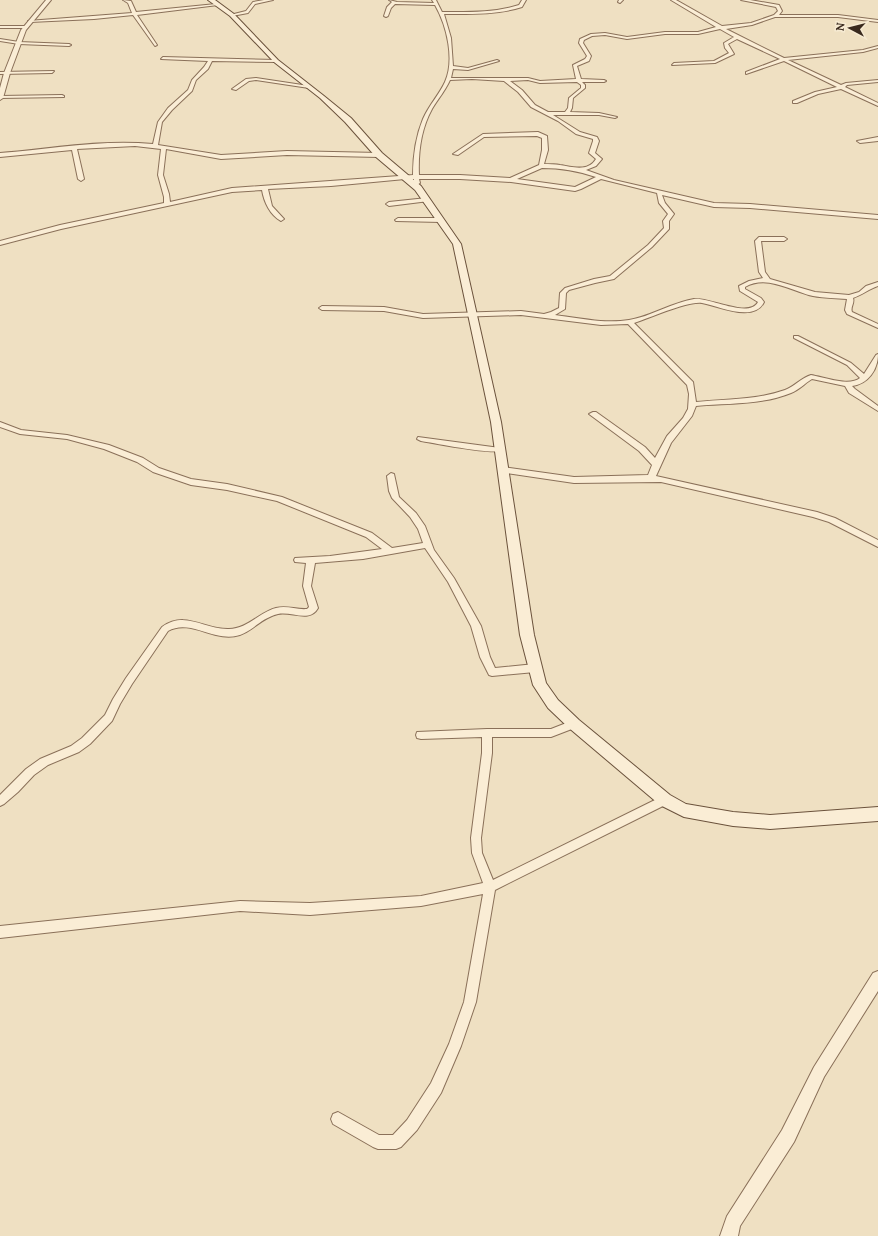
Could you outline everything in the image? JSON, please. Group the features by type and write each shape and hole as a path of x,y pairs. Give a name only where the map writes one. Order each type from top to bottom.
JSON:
{"main road":[{"path":"213,2 232,15 276,61 348,120 380,155 413,181 457,244 496,422 527,635 540,685 553,704 574,724 665,800 684,810 733,819 770,822 878,814"}],"street":[{"path":"49,0 26,27 7,73 0,97 62,96"},
{"path":"125,0 130,2 134,14 150,35 155,45"},
{"path":"232,15 249,11 254,2 271,0"},
{"path":"442,13 479,12 514,8 521,6 524,0"},
{"path":"672,0 720,28 840,88 878,105"},
{"path":"743,0 778,6 780,9 775,16"},
{"path":"30,21 88,19 134,14 213,2"},
{"path":"386,16 389,7 393,2 435,2 442,13 448,34 451,67 449,79 428,112 419,141 413,181"},
{"path":"567,112 570,108 571,98 583,88 574,66 587,60 589,56 581,43 582,39 587,36 605,34 627,38 665,33 698,34 720,28 732,28 752,24 775,16 838,16 878,21"},
{"path":"0,27 26,27"},
{"path":"674,64 718,61 732,53 726,43 737,36"},
{"path":"0,40 19,43 69,45"},
{"path":"748,73 783,60 863,51 878,47"},
{"path":"163,58 276,61"},
{"path":"155,146 160,122 170,109 190,90 194,80 206,68 210,60"},
{"path":"451,67 468,69 497,61"},
{"path":"0,73 52,72"},
{"path":"234,89 248,80 256,79 309,87"},
{"path":"449,79 528,79 540,82 586,80 604,81"},
{"path":"506,80 533,106 570,126 578,133 595,138 596,141 592,153 599,159 599,161 596,164 581,170"},
{"path":"795,102 818,93 840,88 853,83 878,81"},
{"path":"547,113 567,112 599,114 615,117"},
{"path":"456,154 483,136 542,135 546,139 546,144 541,166"},
{"path":"860,141 878,139"},
{"path":"0,155 103,145 155,146 221,157 287,153 380,155"},
{"path":"74,148 81,180"},
{"path":"164,148 161,166 162,181 168,198 167,203"},
{"path":"511,180 541,166 558,166 581,170 600,177 714,205 750,206 875,217 878,223"},
{"path":"0,243 60,227 227,191 460,177 511,180 575,189 580,188 600,177"},
{"path":"265,189 265,197 272,211 281,219"},
{"path":"539,315 553,314 562,309 563,293 567,289 594,281 612,278 650,246 667,228 666,221 671,216 669,210 661,200 659,192"},
{"path":"389,204 426,200"},
{"path":"398,220 441,220"},
{"path":"768,280 762,272 758,241 759,239 763,238 784,239"},
{"path":"322,308 384,309 423,316 521,313 601,323 630,322 694,301 730,308 752,310 759,306 761,302 759,299 742,290 742,286 752,282 768,280 814,294 850,297 861,294 868,288 878,284"},
{"path":"850,297 852,301 848,310 849,313 878,326"},
{"path":"630,322 690,384 694,396 694,404 687,418 670,438 656,464 651,478"},
{"path":"796,337 849,364 864,379"},
{"path":"694,404 781,394 789,391 811,377 847,384 858,382 864,379 878,356"},
{"path":"847,384 852,391 878,409"},
{"path":"593,414 642,449 656,464"},
{"path":"0,424 20,432 67,437 106,447 140,460 156,470 191,482 227,487 279,500 369,535 390,550"},
{"path":"421,439 500,450"},
{"path":"502,470 574,480 651,478 710,489 814,514 832,520 878,544"},
{"path":"391,476 393,491 396,498 413,515 422,528 427,545 464,603 476,626 485,657 492,672 535,668"},
{"path":"298,560 311,560 427,545"},
{"path":"0,801 30,772 44,762 75,749 97,731 109,718 116,702 133,674 165,629 173,624 183,623 228,634 247,629 263,616 275,612 286,610 306,613 312,611 314,608 307,586 311,560"},
{"path":"421,735 551,733 574,724"},
{"path":"338,1119 378,1142 396,1142 412,1125 436,1088 455,1046 470,1002 490,887 477,853 476,838 487,753 487,733"},
{"path":"0,932 240,906 310,909 421,901 490,887 665,800"},
{"path":"729,1236 733,1222 788,1136 819,1072 878,978"}]}
